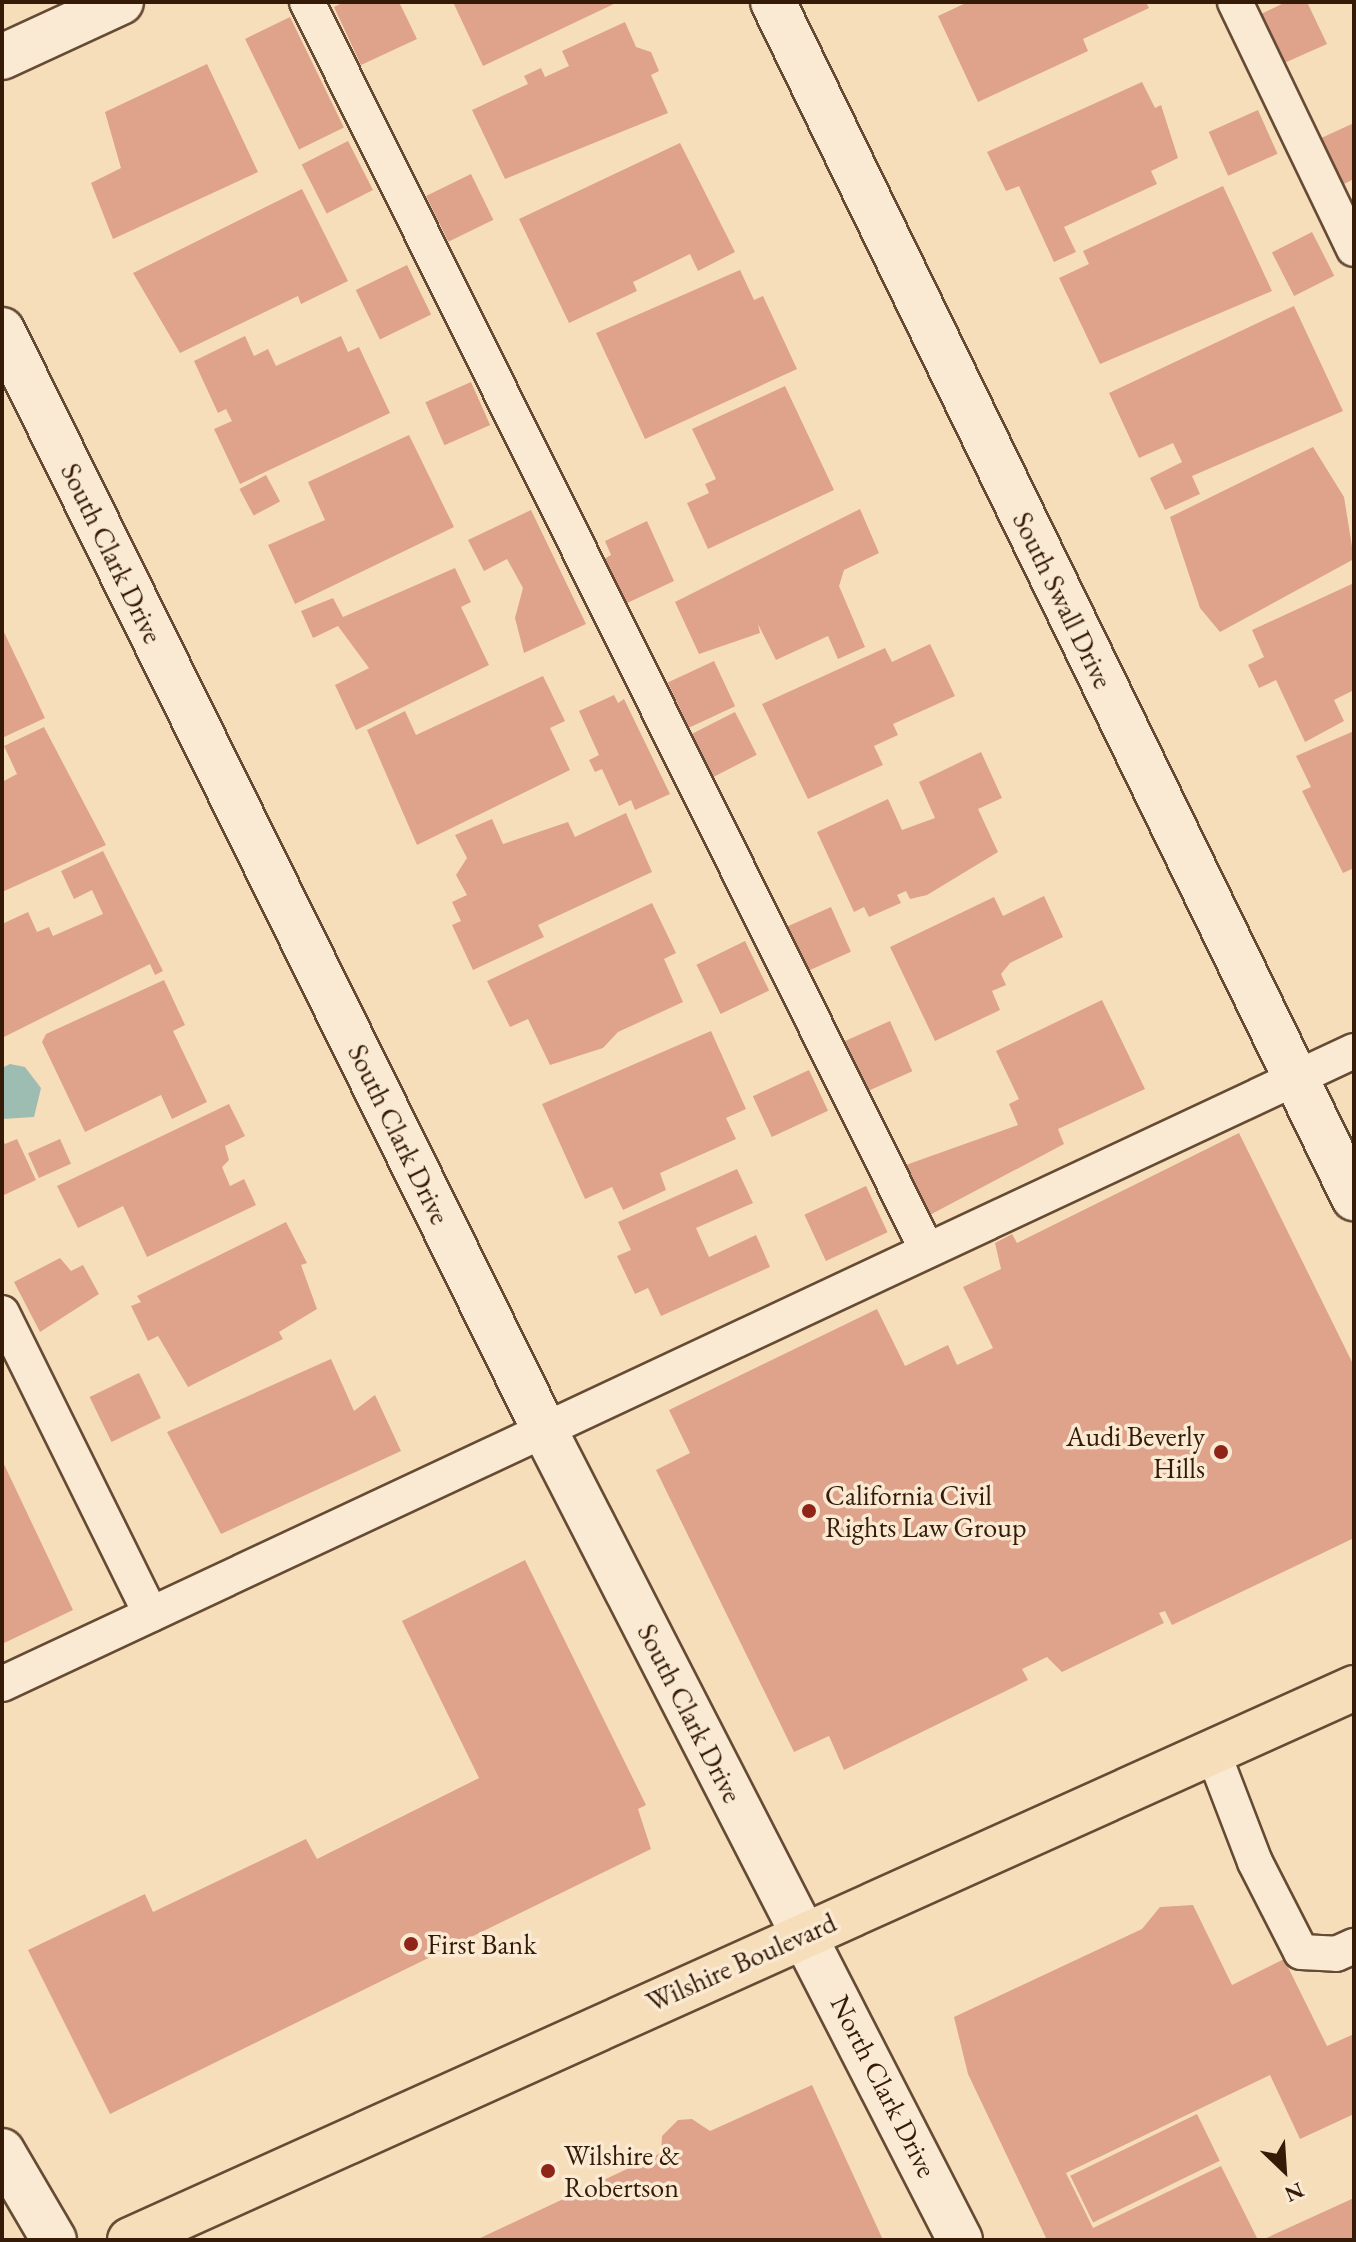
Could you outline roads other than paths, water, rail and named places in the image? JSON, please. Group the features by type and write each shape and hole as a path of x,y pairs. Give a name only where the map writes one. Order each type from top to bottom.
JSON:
{"main road":[{"name":"Wilshire Boulevard","path":"130,2240 1354,1688"}],"street":[{"path":"2,57 121,2"},
{"name":"South Swall Drive","path":"773,2 1354,1198"},
{"name":"South Clark Drive","path":"2,330 545,1431 805,1933"},
{"name":"North Clark Drive","path":"805,1933 960,2240"},
{"path":"2,2151 54,2240"}],"lane":[{"path":"307,2 927,1250"},
{"path":"1235,2 1354,249"},
{"path":"2,1684 1354,1051"},
{"path":"2,1313 151,1614"},
{"path":"1212,1750 1255,1862 1301,1952 1336,1954 1354,1946"}],"water":[{"path":"10,1064 25,1067 41,1088 34,1117 2,1119 2,1068"}],"place":[{"name":"Audi Beverly Hills","path":"1221,1452"},
{"name":"California Civil Rights Law Group","path":"809,1511"},
{"name":"First Bank","path":"411,1944"},
{"name":"Wilshire & Robertson","path":"548,2171"}]}
